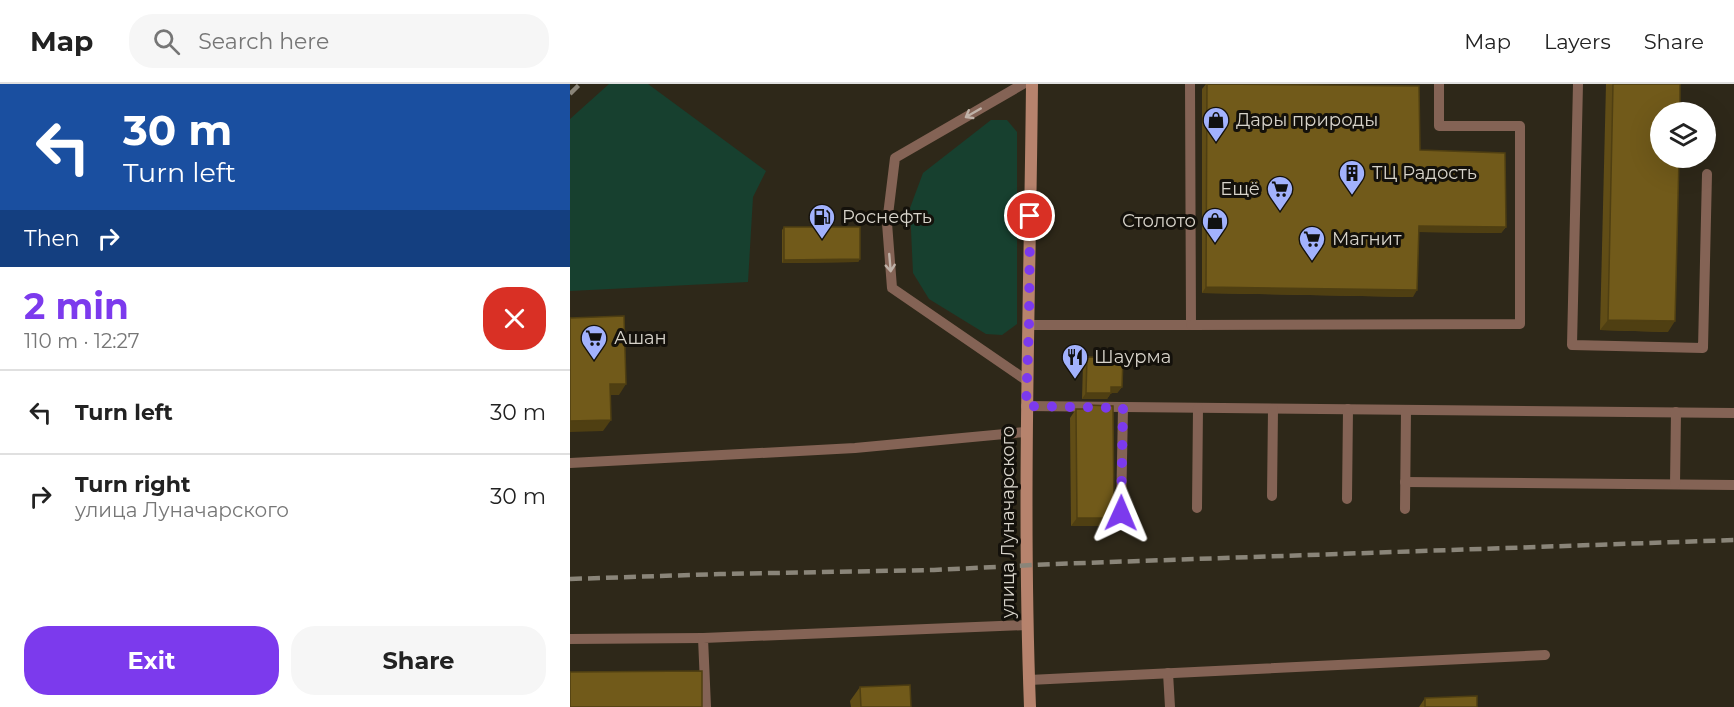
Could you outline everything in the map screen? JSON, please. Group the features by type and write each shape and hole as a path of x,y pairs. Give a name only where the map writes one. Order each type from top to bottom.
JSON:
{"main road":[{"name":"улица Луначарского","path":"1030,707 1025,432 1029,325 1032,84"}],"lane":[{"path":"1023,84 895,158 886,223 892,288 1026,380"},
{"path":"1190,84 1191,325"},
{"path":"1029,325 1520,324 1520,126 1439,126 1439,84"},
{"path":"1578,84 1572,345 1703,348 1707,174"},
{"path":"1026,406 1734,413"},
{"path":"1121,513 1123,408"},
{"path":"1197,508 1198,408"},
{"path":"1272,496 1273,409"},
{"path":"1347,499 1348,409"},
{"path":"1405,509 1406,410"},
{"path":"1675,484 1676,412"},
{"path":"570,464 855,448 1025,432"},
{"path":"1405,482 1734,484"},
{"path":"570,639 703,639 1027,625"},
{"path":"703,639 706,707"},
{"path":"1029,680 1545,655"},
{"path":"1168,673 1170,707"}],"green space":[{"path":"609,84 648,84 766,171 753,197 748,282 570,291 570,119"},
{"path":"991,120 1007,120 1017,132 1017,324 1002,335 986,334 929,299 913,273 910,208 923,173"}],"building":[{"name":"ТЦ Радость","path":"1207,84 1419,86 1420,150 1505,153 1506,227 1419,226 1417,290 1206,287"},
{"path":"1613,84 1680,84 1680,102 1650,102 1650,168 1679,168 1675,321 1608,320"},
{"path":"784,227 860,227 860,259 784,260"},
{"name":"Ашан","path":"624,316 626,384 610,384 611,420 570,421 570,318"},
{"path":"1087,357 1123,358 1122,387 1111,387 1111,393 1086,393"},
{"path":"1087,405 1113,406 1114,518 1077,518 1076,409 1087,409"},
{"path":"702,671 702,707 570,707 570,672"},
{"path":"910,685 911,707 861,707 860,687"},
{"path":"1477,696 1477,707 1425,707 1425,698"}],"railway":[{"path":"570,94 580,84"},
{"path":"570,579 934,570 1734,540"}],"place":[{"name":"Дары природы","path":"1216,143"},
{"name":"ТЦ Радость","path":"1352,196"},
{"name":"Ещё","path":"1280,212"},
{"name":"Роснефть","path":"822,240"},
{"name":"Столото","path":"1215,244"},
{"name":"Магнит","path":"1312,262"},
{"name":"Ашан","path":"594,361"},
{"name":"Шаурма","path":"1075,380"}],"route":[{"path":"1030,216 1026,406 1123,408 1121,513"}]}
